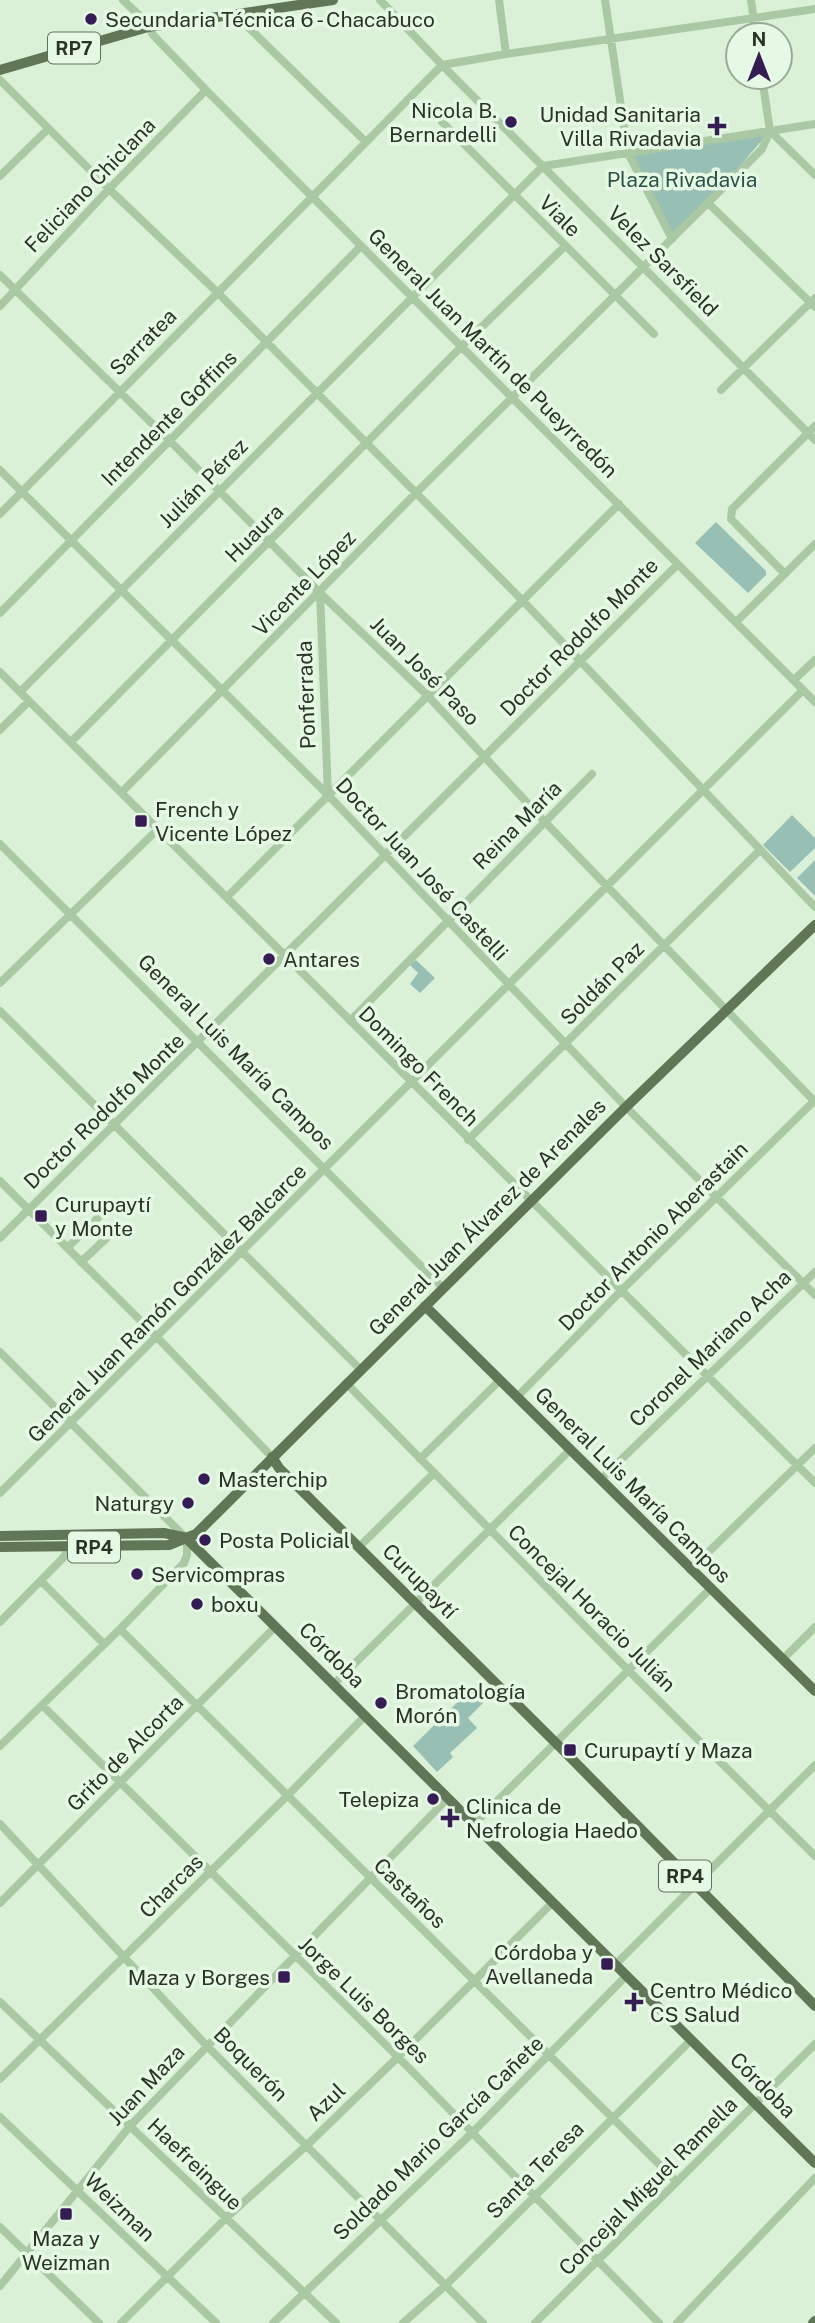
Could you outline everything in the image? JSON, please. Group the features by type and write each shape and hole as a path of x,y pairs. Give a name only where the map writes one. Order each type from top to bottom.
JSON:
{"main road":[{"name":"RP7","path":"0,70 148,27 333,0"},
{"name":"General Juan Álvarez de Arenales","path":"187,1539 196,1534 626,1107 815,925"},
{"name":"General Luis María Campos","path":"425,1306 815,1691"},
{"name":"Curupaytí","path":"272,1457 279,1468 815,2006"},
{"name":"RP4","path":"0,1535 164,1533 187,1539"},
{"name":"RP4","path":"0,1547 169,1545 187,1539"},
{"name":"Córdoba","path":"187,1539 815,2163"}],"street":[{"name":"General Juan Martín de Pueyrredón","path":"123,0 206,90 815,702"},
{"name":"Velez Sarsfield","path":"380,0 442,65 813,433"},
{"path":"499,0 506,54"},
{"path":"605,0 628,153 673,239"},
{"path":"751,0 754,21"},
{"path":"442,65 815,9"},
{"path":"239,13 247,26 366,142"},
{"name":"Sarratea","path":"0,514 442,65"},
{"path":"0,80 217,292 523,601 815,907"},
{"name":"Feliciano Chiclana","path":"0,306 206,90"},
{"path":"764,91 770,131 815,175"},
{"name":"Viale","path":"442,122 654,334"},
{"path":"543,166 815,124"},
{"path":"0,176 48,129"},
{"name":"Vicente López","path":"122,792 416,493 762,149 770,131"},
{"name":"Julián Pérez","path":"20,692 543,166"},
{"path":"708,203 813,303 720,390"},
{"name":"Intendente Goffins","path":"0,613 362,246"},
{"name":"Huaura","path":"71,742 461,347 565,246"},
{"name":"Juan José Paso","path":"0,275 120,391 320,593 428,696 607,887 815,1101"},
{"path":"785,574 731,519 730,514 732,509 813,433"},
{"name":"Doctor Juan José Castelli","path":"0,470 328,795 508,986 815,1295"},
{"path":"227,897 619,504"},
{"path":"736,622 815,544"},
{"name":"Doctor Rodolfo Monte","path":"0,1238 678,564"},
{"name":"Ponferrada","path":"320,593 328,795"},
{"path":"794,680 815,660"},
{"name":"Domingo French","path":"0,672 815,1483"},
{"name":"General Juan Ramón González Balcarce","path":"0,1493 803,691"},
{"path":"0,730 29,701"},
{"name":"Reina María","path":"350,1021 592,774"},
{"path":"0,983 158,829"},
{"name":"General Luis María Campos","path":"0,844 443,1288"},
{"name":"Soldán Paz","path":"468,1140 760,850"},
{"path":"0,1011 360,1369"},
{"name":"Doctor Antonio Aberastain","path":"517,1397 622,1289 815,1101"},
{"name":"Curupaytí","path":"0,1181 156,1336 272,1457"},
{"path":"67,1248 107,1209"},
{"path":"81,1262 115,1230"},
{"name":"Coronel Mariano Acha","path":"600,1480 815,1272"},
{"name":"Córdoba","path":"0,1352 187,1539"},
{"path":"420,1459 500,1380"},
{"name":"Concejal Horacio Julián","path":"346,1383 815,1856"},
{"path":"690,1570 815,1448"},
{"path":"333,1685 570,1450"},
{"path":"359,1548 434,1473"},
{"path":"0,1746 184,1563 187,1539"},
{"path":"0,1622 71,1547"},
{"path":"41,1581 104,1644"},
{"path":"474,1824 710,1589"},
{"name":"Grito de Alcorta","path":"0,1903 275,1627"},
{"path":"783,1659 815,1627"},
{"name":"Castaños","path":"120,1629 676,2181"},
{"name":"Jorge Luis Borges","path":"41,1704 473,2132 659,2323"},
{"name":"Charcas","path":"0,2079 365,1716"},
{"path":"615,1965 815,1766"},
{"name":"Juan Maza","path":"0,2286 130,2126 448,1798"},
{"name":"Boquerón","path":"0,1824 206,2045 483,2323"},
{"name":"Azul","path":"121,2323 226,2218 398,2057 552,1903"},
{"name":"Soldado Mario García Cañete","path":"273,2323 473,2132 626,1976"},
{"name":"Haefreingue","path":"0,2002 336,2323"},
{"name":"Santa Teresa","path":"403,2323 446,2285 691,2040"},
{"name":"Concejal Miguel Ramella","path":"535,2323 815,2044"},
{"name":"Weizman","path":"0,2117 216,2323"},
{"path":"677,2323 815,2178"},
{"path":"0,2227 99,2323"}],"green space":[{"name":"Plaza Rivadavia","path":"770,131 708,203 672,239 628,153"},
{"path":"716,522 766,571 766,575 748,593 695,543"},
{"path":"792,815 815,838 815,848 790,872 763,845"},
{"path":"815,860 815,896 797,878"},
{"path":"416,960 435,978 420,993 410,984 418,973 410,965"},
{"path":"478,1682 491,1695 468,1718 477,1728 450,1753 453,1757 437,1772 413,1746"}],"place":[{"name":"Secundaria Técnica 6 - Chacabuco","path":"91,19"},
{"name":"Nicola B. Bernardelli","path":"511,122"},
{"name":"Unidad Sanitaria Villa Rivadavia","path":"717,126"},
{"name":"French y Vicente López","path":"141,821"},
{"name":"Antares","path":"269,959"},
{"name":"Curupaytí y Monte","path":"41,1216"},
{"name":"Masterchip","path":"204,1479"},
{"name":"Naturgy","path":"188,1503"},
{"name":"Posta Policial","path":"205,1540"},
{"name":"Servicompras","path":"137,1574"},
{"name":"boxu","path":"197,1604"},
{"name":"Bromatología Morón","path":"381,1703"},
{"name":"Curupaytí y Maza","path":"570,1750"},
{"name":"Telepiza","path":"433,1799"},
{"name":"Clinica de Nefrologia Haedo","path":"450,1818"},
{"name":"Córdoba y Avellaneda","path":"607,1964"},
{"name":"Maza y Borges","path":"284,1977"},
{"name":"Centro Médico CS Salud","path":"634,2002"},
{"name":"Maza y Weizman","path":"66,2214"}]}
